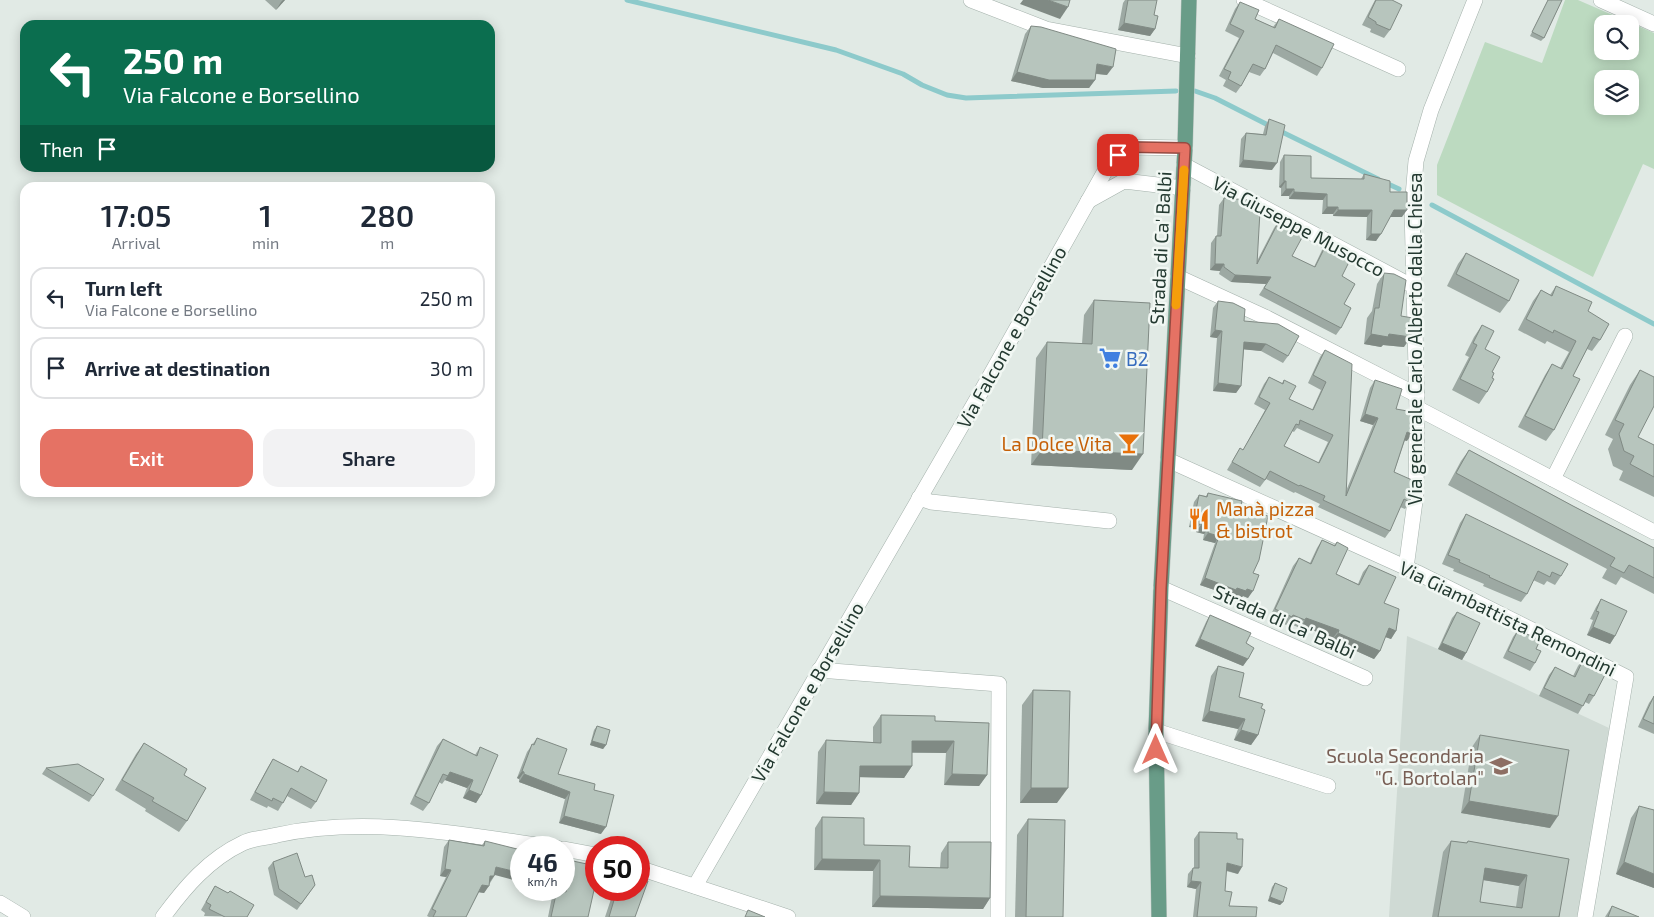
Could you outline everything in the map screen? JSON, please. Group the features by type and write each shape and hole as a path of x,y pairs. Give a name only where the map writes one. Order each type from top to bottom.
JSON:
{"main road":[{"name":"Strada di Ca' Balbi","path":"1159,917 1156,731 1161,588 1185,148 1189,0"}],"street":[{"path":"971,0 1046,29 1188,56"},
{"path":"1244,0 1398,69"},
{"name":"Via generale Carlo Alberto dalla Chiesa","path":"1406,568 1416,494 1417,402 1412,208 1416,160 1431,110 1476,0"},
{"path":"1601,0 1654,24"},
{"name":"Via Falcone e Borsellino","path":"695,886 977,399 1109,164 1127,147 1185,148"},
{"name":"Via Giuseppe Musocco","path":"1184,165 1414,288"},
{"path":"1086,202 1124,181 1183,188"},
{"path":"1178,277 1265,317 1553,479 1654,532"},
{"path":"1553,479 1625,336"},
{"name":"Via Giambattista Remondini","path":"1168,460 1406,568 1626,677 1585,917"},
{"path":"919,498 930,502 1109,521"},
{"name":"Strada di Ca' Balbi","path":"1161,588 1365,678"},
{"path":"819,670 999,684 998,917"},
{"path":"1156,731 1328,786"},
{"path":"163,917 178,896 205,866 244,842 304,829 377,826 510,842"},
{"path":"650,872 788,917"},
{"path":"0,903 23,917"}],"shaded area":[{"name":"Scuola Secondaria \"G. Bortolan\"","path":"1407,636 1464,660 1609,728 1578,917 1389,917"}],"green space":[{"path":"1565,0 1578,0 1613,15 1594,15 1594,60 1639,60 1639,26 1654,33 1654,169 1643,164 1593,277 1437,195 1437,165 1485,42 1542,63"}],"building":[{"path":"1048,0 1070,0 1068,7"},
{"path":"1128,0 1157,0 1154,15 1158,16 1155,29 1124,23"},
{"path":"1376,0 1392,0 1402,5 1390,30 1376,24 1376,22 1368,17"},
{"path":"1548,0 1562,0 1544,38 1532,32"},
{"path":"1240,2 1259,10 1255,19 1275,28 1279,19 1334,44 1322,68 1276,45 1265,69 1253,64 1241,86 1228,79 1231,72 1224,69 1244,31 1230,24"},
{"path":"1031,26 1041,27 1116,49 1113,67 1097,64 1095,80 1049,80 1017,72"},
{"path":"1269,119 1285,125 1277,163 1243,160 1246,133 1266,135"},
{"path":"1284,155 1311,156 1311,178 1364,179 1364,174 1390,181 1390,192 1407,192 1407,210 1394,210 1381,234 1371,234 1372,210 1338,210 1338,207 1327,207 1327,194 1294,192 1294,189 1286,189 1286,181 1284,181"},
{"path":"1224,198 1248,200 1251,202 1251,209 1260,211 1257,264 1279,221 1305,232 1292,256 1315,267 1327,243 1352,256 1342,276 1355,284 1344,304 1351,308 1341,328 1264,288 1271,277 1235,275 1224,267 1224,264 1215,264 1216,236 1221,236"},
{"path":"1466,253 1519,280 1509,301 1456,274"},
{"path":"1384,273 1394,274 1406,280 1401,316 1413,318 1411,337 1389,334 1388,337 1371,334 1375,308 1379,308"},
{"path":"1556,286 1592,302 1588,311 1609,324 1600,340 1593,337 1573,376 1580,379 1554,430 1525,416 1552,364 1562,369 1576,341 1554,330 1553,333 1526,319 1541,290 1552,296"},
{"path":"1094,300 1150,303 1143,454 1042,450 1047,342 1092,344"},
{"path":"1218,301 1233,303 1245,309 1244,321 1278,324 1299,336 1288,356 1266,344 1244,342 1241,386 1218,383 1222,331 1215,330"},
{"path":"1482,325 1494,331 1485,349 1500,357 1492,372 1494,373 1492,378 1494,379 1487,392 1460,379 1477,345 1473,343"},
{"path":"1325,350 1352,364 1346,496 1378,418 1365,414 1375,380 1402,389 1396,409 1413,412 1412,434 1407,432 1394,472 1412,480 1410,502 1404,499 1390,531 1323,500 1325,496 1299,486 1270,471 1265,480 1232,462 1240,448 1243,450 1270,403 1259,397 1269,377 1283,384 1284,380 1296,386 1289,399 1313,410 1326,382 1313,375","holes":["1300,420 1333,435 1319,463 1284,446 1296,424 1299,425"]},
{"path":"1640,370 1654,377 1654,406 1638,437 1654,445 1654,477 1630,464 1634,456 1624,451 1619,434 1624,424 1615,420"},
{"path":"1469,450 1654,548 1654,578 1629,565 1624,573 1610,566 1615,558 1456,473"},
{"path":"1208,493 1242,501 1240,509 1268,516 1259,560 1253,573 1259,575 1253,591 1237,588 1236,590 1205,578 1219,536 1208,533 1209,527 1201,525 1202,522 1194,520 1199,495 1207,497"},
{"path":"1466,514 1568,564 1561,576 1552,572 1550,577 1538,571 1527,594 1489,577 1448,555"},
{"path":"1322,540 1335,546 1337,542 1348,548 1336,574 1359,585 1369,565 1396,577 1384,603 1399,609 1396,631 1389,628 1380,651 1338,633 1339,630 1306,618 1305,620 1293,615 1292,617 1275,609 1299,558 1311,564"},
{"path":"1601,599 1627,611 1615,636 1593,627 1599,612 1596,611"},
{"path":"1457,612 1480,623 1466,653 1442,643"},
{"path":"1210,615 1251,633 1246,643 1254,648 1248,659 1200,639"},
{"path":"1518,630 1540,640 1536,649 1541,651 1535,663 1508,651"},
{"path":"1584,658 1608,669 1594,696 1589,694 1583,706 1544,688 1555,667 1575,677"},
{"path":"1218,666 1244,673 1239,697 1263,704 1261,708 1265,710 1258,735 1241,730 1245,719 1209,711"},
{"path":"1033,690 1070,691 1068,788 1031,788"},
{"path":"1654,696 1654,724 1643,719"},
{"path":"881,715 935,716 935,721 989,723 987,775 952,774 954,741 912,741 912,766 860,766 859,793 824,792 826,740 881,743"},
{"path":"597,726 610,730 606,745 592,741"},
{"path":"1480,735 1569,750 1558,816 1469,801"},
{"path":"537,738 567,749 558,774 595,784 594,790 614,795 606,827 564,816 570,792 524,774 522,771 532,744 534,745"},
{"path":"443,739 477,756 480,747 498,755 481,795 469,790 473,780 450,772 448,776 443,774 429,803 415,796"},
{"path":"144,743 187,769 184,775 206,788 187,821 152,801 154,798 122,780"},
{"path":"273,759 298,772 301,766 327,780 316,802 291,788 283,803 273,798 272,801 255,792"},
{"path":"78,764 104,779 93,796 46,768"},
{"path":"1639,806 1654,810 1654,874 1624,862"},
{"path":"822,817 864,818 864,845 910,846 909,867 948,868 948,842 991,842 990,898 880,896 880,860 822,859"},
{"path":"1028,819 1065,820 1063,917 1026,917"},
{"path":"1199,832 1237,833 1237,839 1243,839 1242,867 1227,863 1225,891 1232,892 1229,906 1257,907 1256,917 1197,917 1201,882 1191,881 1193,868 1199,868"},
{"path":"449,840 484,846 485,841 510,847 510,870 496,867 494,876 490,876 489,886 482,885 466,917 433,917 436,911 432,909 451,870 445,869"},
{"path":"1451,841 1467,843 1468,841 1569,859 1559,917 1438,917","holes":["1485,868 1527,875 1522,908 1480,902"]},
{"path":"297,853 305,877 312,875 315,885 301,904 279,889 273,862"},
{"path":"575,861 585,864 585,901 592,901 588,917 551,917 555,901 575,901"},
{"path":"1275,883 1287,888 1283,902 1270,897"},
{"path":"215,886 228,893 230,891 254,905 247,917 225,917 209,909 211,905 206,902"},
{"path":"614,901 641,901 635,917 609,917"},
{"path":"1612,906 1639,917 1608,917"},
{"path":"748,910 765,917 745,917"}],"waterway":[{"path":"627,0 836,50 903,74 922,85 947,95 966,98 1176,91"},
{"path":"1195,91 1215,98 1270,126"},
{"path":"1278,130 1378,179"},
{"path":"1386,183 1399,189"},
{"path":"1432,205 1654,324"}],"slow traffic":[{"path":"1176,305 1184,170"}],"place":[{"name":"B2","path":"1110,358"},
{"name":"La Dolce Vita","path":"1129,443"},
{"name":"Manà pizza & bistrot","path":"1199,519"},
{"name":"Scuola Secondaria \"G. Bortolan\"","path":"1501,766"}],"route":[{"path":"1118,155 1127,147 1185,148 1161,588 1156,750"}]}
